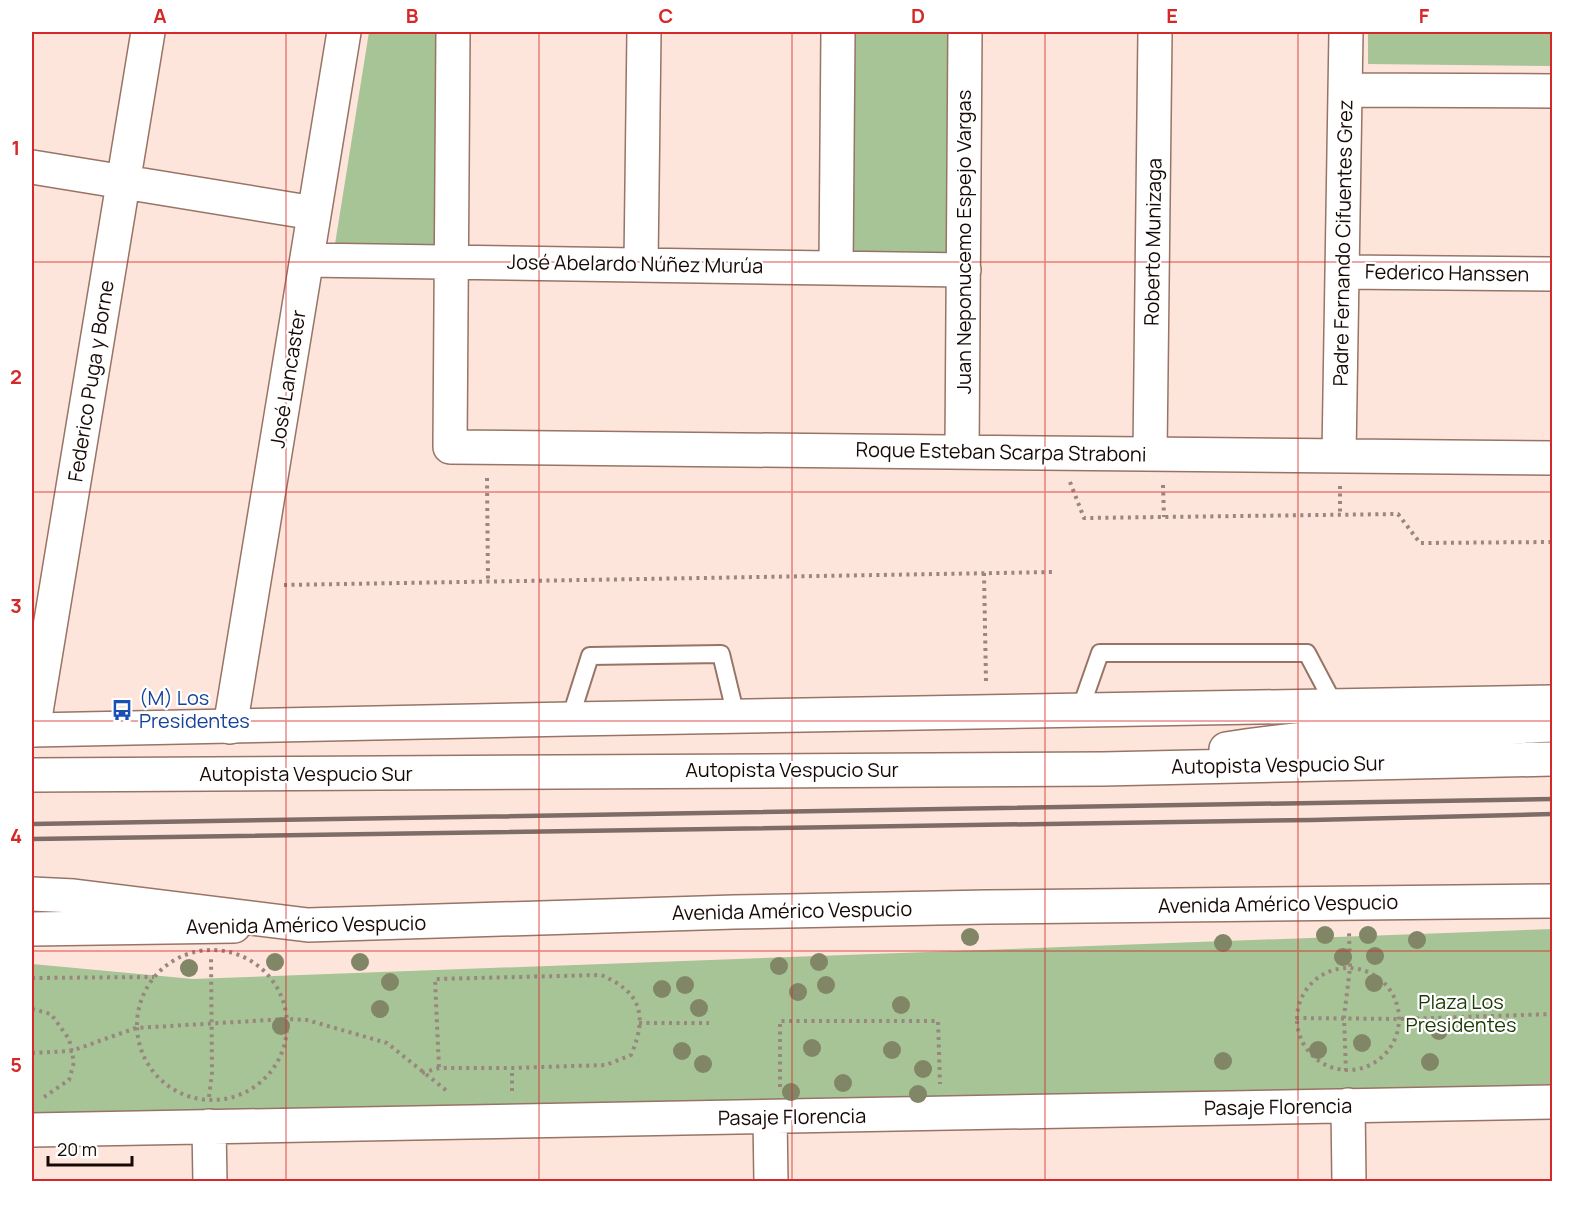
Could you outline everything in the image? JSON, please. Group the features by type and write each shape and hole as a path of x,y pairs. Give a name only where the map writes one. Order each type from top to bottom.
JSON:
{"main road":[{"name":"Federico Puga y Borne","path":"32,730 148,32"},
{"name":"José Lancaster","path":"230,727 344,32"},
{"path":"450,261 453,32"},
{"path":"641,264 644,32"},
{"path":"836,267 838,32"},
{"name":"Juan Neponucemo Espejo Vargas","path":"962,452 965,32"},
{"name":"Roberto Munizaga","path":"1150,453 1155,32"},
{"name":"Padre Fernando Cifuentes Grez","path":"1339,455 1346,32"},
{"path":"1345,90 1552,91"},
{"path":"32,167 314,213"},
{"name":"José Abelardo Núñez Murúa","path":"307,260 964,270"},
{"name":"Roque Esteban Scarpa Straboni","path":"450,261 450,447 1552,458"},
{"name":"Federico Hanssen","path":"1342,272 1552,274"},
{"path":"32,730 1552,702"},
{"path":"1103,769 1321,736 1552,725"},
{"name":"Autopista Vespucio Sur","path":"32,775 1103,769 1552,759"},
{"path":"32,894 74,896 308,925"},
{"name":"Avenida Américo Vespucio","path":"32,929 308,925 734,912 1552,901"},
{"name":"Pasaje Florencia","path":"32,1130 209,1113 770,1117 1552,1102"},
{"path":"1348,1105 1349,1182"},
{"path":"209,1113 210,1182"},
{"path":"770,1117 771,1182"}],"lane":[{"path":"1080,710 1100,653 1307,653 1335,706"},
{"path":"570,719 590,656 722,654 736,716"}],"path":[{"path":"486,447 488,582"},
{"path":"1067,476 1084,518 1398,514 1420,543 1552,542"},
{"path":"254,586 1056,572"},
{"path":"984,573 986,691 984,712"},
{"path":"1348,1105 1344,1017 1350,968 1349,903"},
{"path":"199,950 230,952 264,970 275,984 286,1012 287,1033 277,1064 258,1086 224,1100 209,1113 198,1100 167,1087 143,1056 136,1028 139,1005 155,977 167,964 199,950"},
{"path":"209,1113 212,1073 211,951"},
{"path":"1350,968 1362,969 1377,976 1391,991 1400,1019 1394,1044 1382,1059 1365,1069 1346,1071 1328,1067 1313,1058 1301,1041 1296,1018 1299,1005 1309,986 1322,974 1332,970 1350,968"},
{"path":"422,1073 440,1068 606,1065 631,1055 639,1023 637,1001 620,983 601,975 435,979 440,1068"},
{"path":"32,978 155,977"},
{"path":"32,1009 51,1014 69,1039 74,1062 69,1080 46,1097 39,1098"},
{"path":"1296,1018 1400,1019 1552,1014"},
{"path":"32,1053 72,1051 136,1028 286,1019 308,1020 387,1043 451,1094"},
{"path":"639,1023 708,1023"},
{"path":"511,1101 512,1068"}],"green space":[{"path":"369,32 439,32 437,246 335,244"},
{"path":"844,32 958,32 955,262 845,258"},
{"path":"1368,32 1552,32 1552,66 1368,64"},
{"name":"Plaza Los Presidentes","path":"1552,929 1552,1093 32,1120 32,964 193,979"}],"railway":[{"path":"32,824 1552,799"},
{"path":"32,839 1312,820 1552,814"}],"place":[{"name":"(M) Los Presidentes","path":"122,710"}]}
